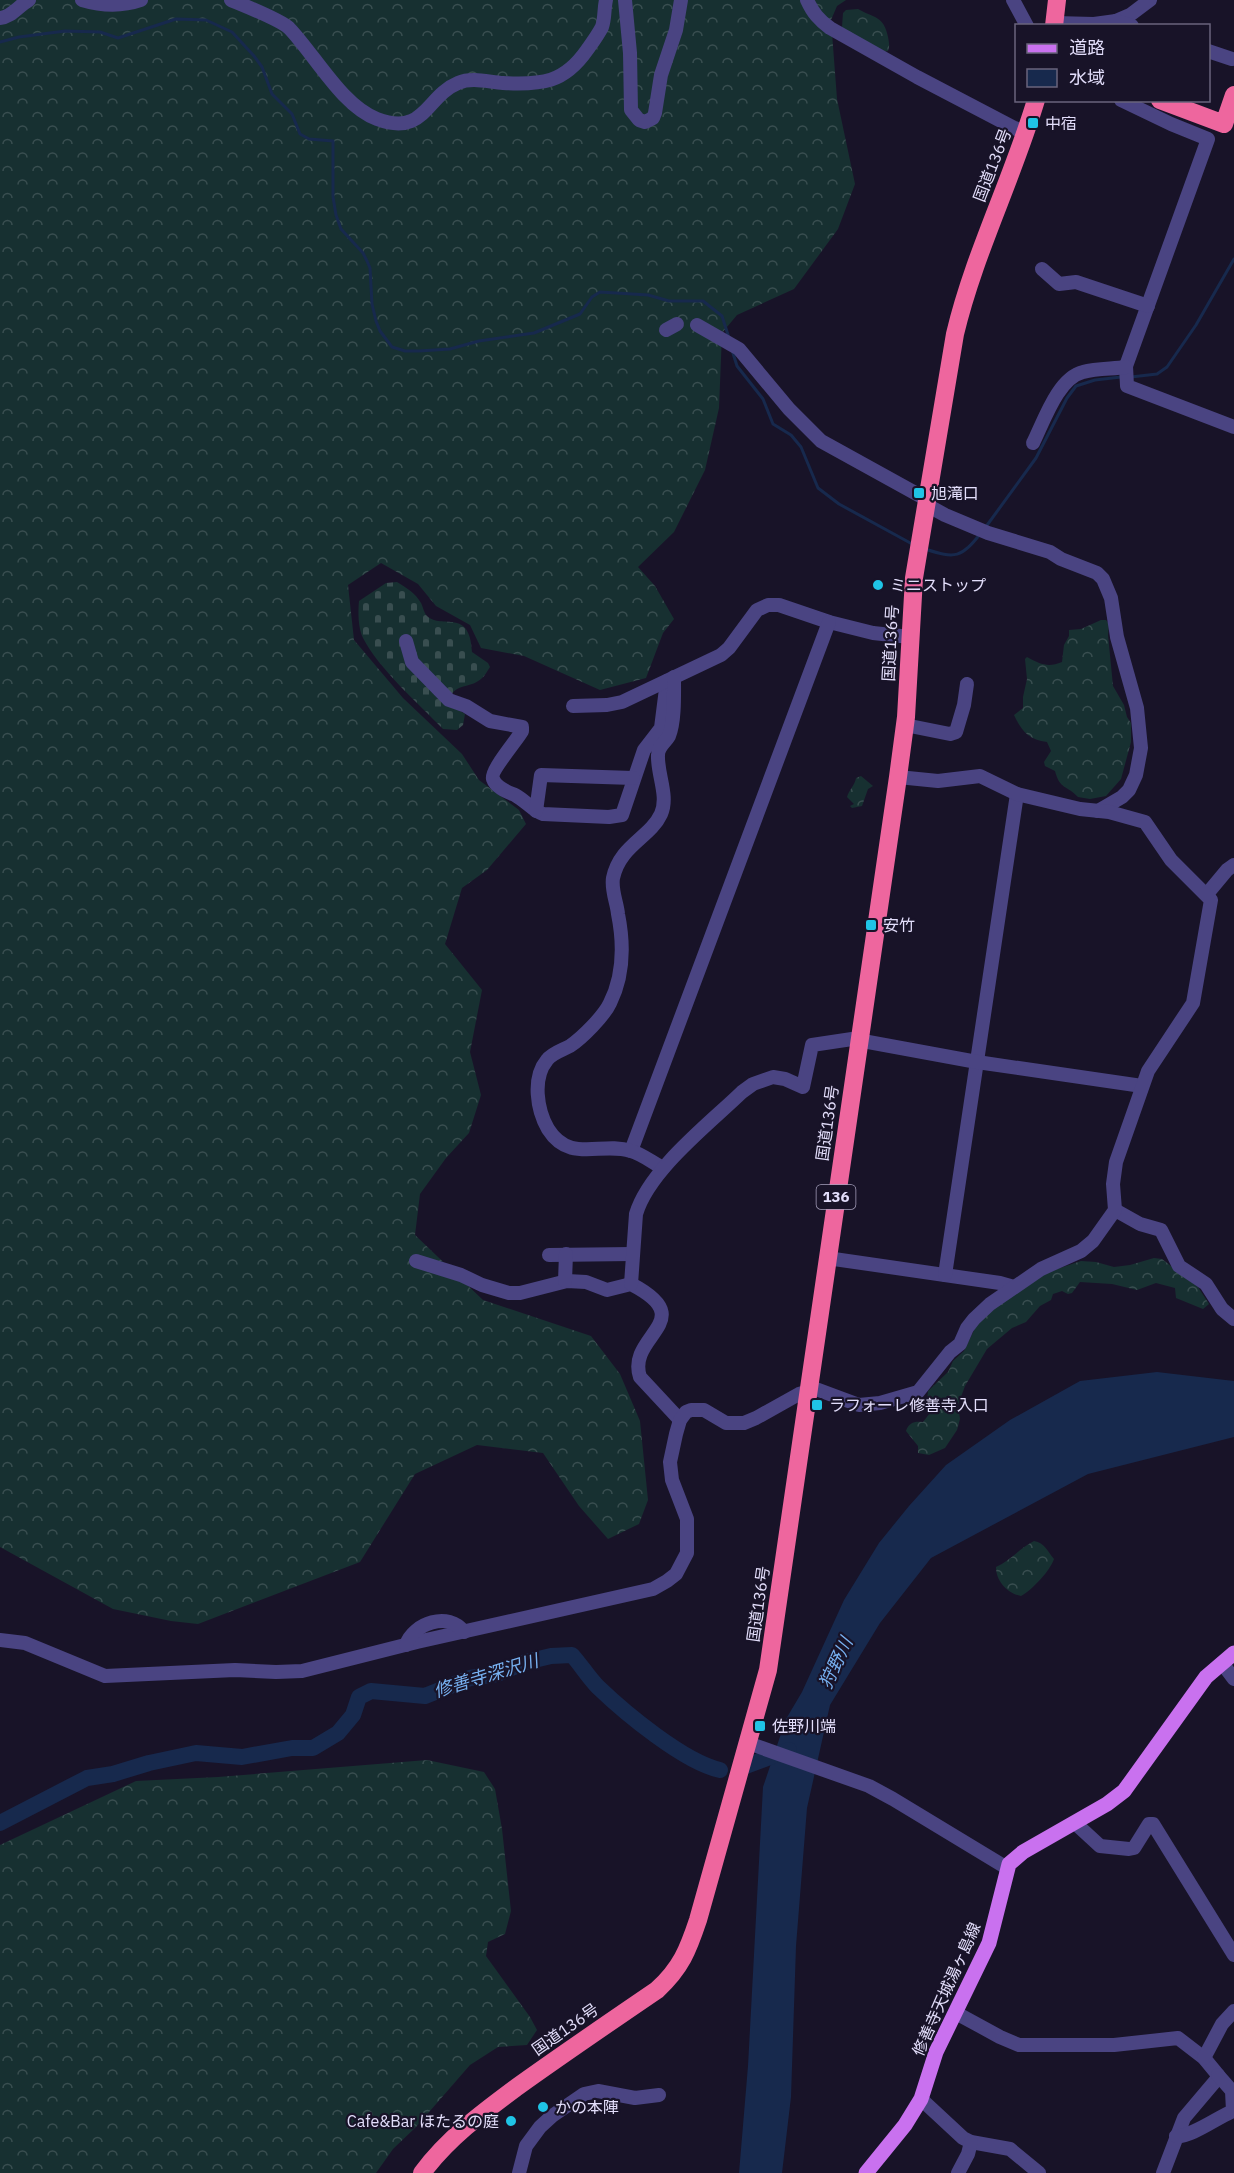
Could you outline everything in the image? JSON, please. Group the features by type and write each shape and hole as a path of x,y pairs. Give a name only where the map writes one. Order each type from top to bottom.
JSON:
{"highway":[{"path":"1054,24 1057,0"},
{"path":"1165,102 1229,126 1234,95"},
{"name":"国道136号","path":"422,2173 436,2154 469,2123 552,2061 657,1990 672,1977 683,1958 698,1920 752,1744 768,1670 898,777 905,725 914,578 926,502 963,300 975,262 1026,134 1035,102"}],"main road":[{"path":"1007,1868 1013,1859 1107,1804 1124,1791 1206,1677 1228,1658"},
{"name":"修善寺天城湯ヶ島線","path":"866,2173 905,2125 921,2099 936,2052 990,1943 1007,1868"}],"street":[{"path":"0,18 10,16 20,4 29,0"},
{"path":"82,0 103,5 129,4 141,0"},
{"path":"231,0 286,26 359,111 377,119 397,123 414,120 450,87 463,81 533,83 556,79 564,75 581,59 602,26 606,0"},
{"path":"625,0 630,53 631,110 634,117 645,122 653,118 655,113 661,75 676,30 681,0"},
{"path":"807,0 812,12 830,28 1026,134"},
{"path":"1014,0 1026,24"},
{"path":"1054,24 1094,24 1116,21 1130,15 1150,0"},
{"path":"1116,21 1126,24"},
{"path":"1210,51 1232,59"},
{"path":"1125,102 1208,139 1126,368 1127,385 1234,427"},
{"path":"1042,269 1059,284 1076,282 1148,306"},
{"path":"697,326 739,349 789,409 821,441 926,502 942,514 987,534 1043,549 1061,559 1097,573 1103,579 1111,598 1117,637 1137,708 1142,748 1136,775 1129,790 1122,797 1098,811"},
{"path":"1033,443 1062,386 1071,377 1084,372 1126,368"},
{"path":"573,706 608,705 622,702 726,652 757,610 768,605 779,605 829,622 873,633 910,637"},
{"path":"631,1150 829,622"},
{"path":"406,641 412,662 449,700 466,706 490,721 522,727 492,776 496,785 524,800 536,811 548,814 619,817 624,811 644,750 661,728 671,679"},
{"path":"663,1168 631,1150 583,1150 569,1147 548,1129 537,1091 540,1076 548,1058 577,1041 608,1007 615,992 620,975 622,954 613,880 624,854 654,824 662,811 658,753 670,732 671,679"},
{"path":"905,725 950,734 956,732 967,684"},
{"path":"536,811 541,775 633,778"},
{"path":"0,1640 25,1643 105,1676 235,1670 302,1671 653,1589 676,1574 687,1553 688,1540 684,1508 671,1474 672,1448 680,1420 686,1412 698,1409 707,1411 726,1423 744,1423 809,1390 822,1390 859,1405 880,1403 918,1392 950,1352 960,1344 974,1319 990,1304 1041,1269 1081,1251 1094,1241 1115,1210 1113,1184 1116,1162 1142,1086 1150,1067 1193,1003 1211,903 1207,894 1160,847 1147,824 1109,812 1080,809 1017,794 980,776 938,781 898,777"},
{"path":"945,1275 1017,794"},
{"path":"1207,894 1234,865"},
{"path":"631,1284 634,1229 639,1206 663,1168 753,1084 778,1077 803,1087 812,1045 848,1039 977,1062 1142,1086"},
{"path":"1115,1210 1140,1224 1161,1230 1179,1266 1206,1284 1221,1309 1234,1319"},
{"path":"565,1281 566,1254"},
{"path":"549,1255 632,1254"},
{"path":"827,1258 1014,1287"},
{"path":"416,1261 509,1293 520,1293 565,1281 586,1282 607,1290 631,1284 659,1303 662,1311 659,1324 644,1350 639,1365 640,1377 680,1420"},
{"path":"1228,1658 1234,1679"},
{"path":"752,1744 851,1778 893,1798 1007,1868"},
{"path":"1074,1822 1100,1846 1129,1850 1134,1848 1149,1824 1153,1824 1234,1955"},
{"path":"1204,2058 1222,2024 1234,2011"},
{"path":"956,2013 1018,2045 1114,2045 1173,2037 1183,2041 1204,2058 1232,2091 1234,2111 1188,2135 1176,2136"},
{"path":"1163,2173 1176,2136 1188,2112 1216,2081 1218,2075"},
{"path":"519,2173 526,2146 540,2127 552,2115 584,2094 598,2091 635,2098 658,2095"},
{"path":"921,2099 963,2138 971,2142 1010,2150 1039,2173"},
{"path":"958,2173 968,2154 971,2142"}],"green space":[{"path":"0,0 846,0 837,6 831,20 837,99 855,184 838,229 794,289 737,315 722,333 719,408 705,470 674,532 638,567 655,586 674,619 663,633 646,678 600,690 524,656 481,648 470,625 436,606 418,584 381,563 348,585 354,640 403,698 462,754 479,780 519,810 526,824 487,870 462,888 445,944 482,990 470,1052 481,1095 469,1133 446,1158 420,1194 415,1235 483,1300 591,1336 620,1374 640,1421 648,1500 639,1524 608,1539 579,1506 543,1453 477,1445 415,1474 360,1562 198,1624 113,1609 0,1547"},
{"path":"858,9 878,18 884,25 889,41 888,51 883,52 842,27 843,13 846,10"},
{"path":"397,582 416,596 427,616 433,620 454,622 466,629 472,652 490,667 481,679 458,689 451,696 448,703 465,714 463,725 457,730 443,729 411,697 379,662 361,634 359,601 386,583"},
{"path":"1106,620 1109,624 1113,686 1131,723 1131,742 1121,779 1106,796 1090,799 1078,797 1062,784 1055,771 1045,766 1044,762 1051,751 1047,742 1027,734 1014,715 1023,708 1027,679 1025,659 1027,657 1048,665 1062,662 1069,630 1081,629"},
{"path":"861,776 873,786 868,789 862,806 852,808 850,806 854,804 847,797 856,778"},
{"path":"1154,1258 1162,1259 1198,1287 1209,1304 1203,1309 1176,1298 1175,1288 1156,1283 1137,1290 1112,1284 1080,1282 1072,1293 1062,1291 1053,1294 1051,1300 1040,1306 1026,1322 1012,1328 987,1349 965,1386 958,1405 960,1419 957,1430 945,1448 929,1455 918,1453 918,1446 906,1431 907,1428 913,1423 923,1422 930,1413 927,1402 928,1391 948,1372 953,1361 964,1351 977,1324 992,1309 1042,1274 1081,1261 1114,1267"},
{"path":"1034,1541 1043,1545 1054,1559 1040,1580 1021,1596 1003,1586 996,1567"},
{"path":"427,1760 484,1772 495,1789 511,1911 505,1934 488,1942 486,1956 537,2030 527,2045 498,2047 470,2065 416,2127 393,2149 376,2173 0,2173 0,1845 136,1781 218,1777"}],"water":[{"name":"狩野川","path":"1157,1372 1234,1381 1234,1437 1088,1474 931,1558 880,1623 830,1705 807,1808 796,1946 791,2097 782,2173 739,2173 748,2066 763,1787 786,1719 802,1692 844,1600 879,1543 946,1465 1010,1420 1080,1381"}],"waterway":[{"path":"0,42 65,31 100,32 118,38 176,19 206,20 232,32 262,67 272,94 292,114 300,134 309,139 333,141 333,197 336,215 341,229 363,253 370,268 372,304 376,321 380,331 392,347 405,351 450,349 479,341 534,333 580,314 592,297 600,292 648,295 669,301 703,301 722,316 729,338"},
{"path":"1131,377 1157,374 1167,367 1196,325 1234,259"},
{"path":"732,350 737,366 763,399 773,424 791,435 801,447 818,488 839,504 914,545"},
{"path":"985,528 1036,458 1067,398 1076,386 1095,380 1121,377"},
{"path":"925,549 944,554 957,554 963,552 981,533"},
{"name":"修善寺深沢川","path":"0,1823 87,1778 113,1774 149,1763 196,1753 242,1757 292,1748 313,1748 338,1733 353,1715 359,1697 371,1691 425,1696 470,1678 497,1674 526,1662 551,1656 572,1655 591,1680 639,1723 690,1757 720,1770"},
{"name":"修善寺深沢川","path":"743,1767 789,1750"}],"place":[{"name":"中宿","path":"1033,123"},
{"name":"旭滝口","path":"919,493"},
{"name":"ミニストップ","path":"878,585"},
{"name":"安竹","path":"871,925"},
{"name":"ラフォーレ修善寺入口","path":"817,1405"},
{"name":"佐野川端","path":"760,1726"},
{"name":"かの本陣","path":"543,2107"},
{"name":"Cafe&Bar ほたるの庭","path":"511,2121"}]}
